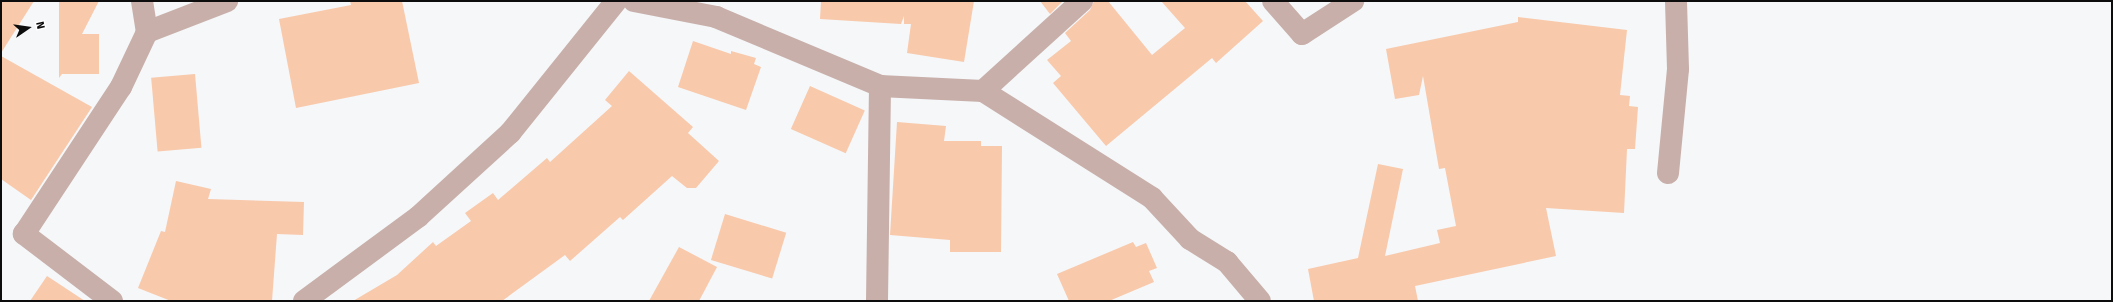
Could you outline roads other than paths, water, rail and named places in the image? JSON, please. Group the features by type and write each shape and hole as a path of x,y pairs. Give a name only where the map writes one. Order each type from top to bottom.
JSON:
{"street":[{"path":"112,301 24,234 121,87 147,32 142,1"},
{"path":"147,32 227,1"},
{"path":"304,301 418,217 510,133 616,1"},
{"path":"634,1 716,17 880,86 983,92 1152,198 1190,239 1227,262 1260,301"},
{"path":"983,92 1082,1"},
{"path":"1273,1 1302,34 1353,1"},
{"path":"1668,173 1678,69 1676,1"},
{"path":"877,301 880,86"}]}
